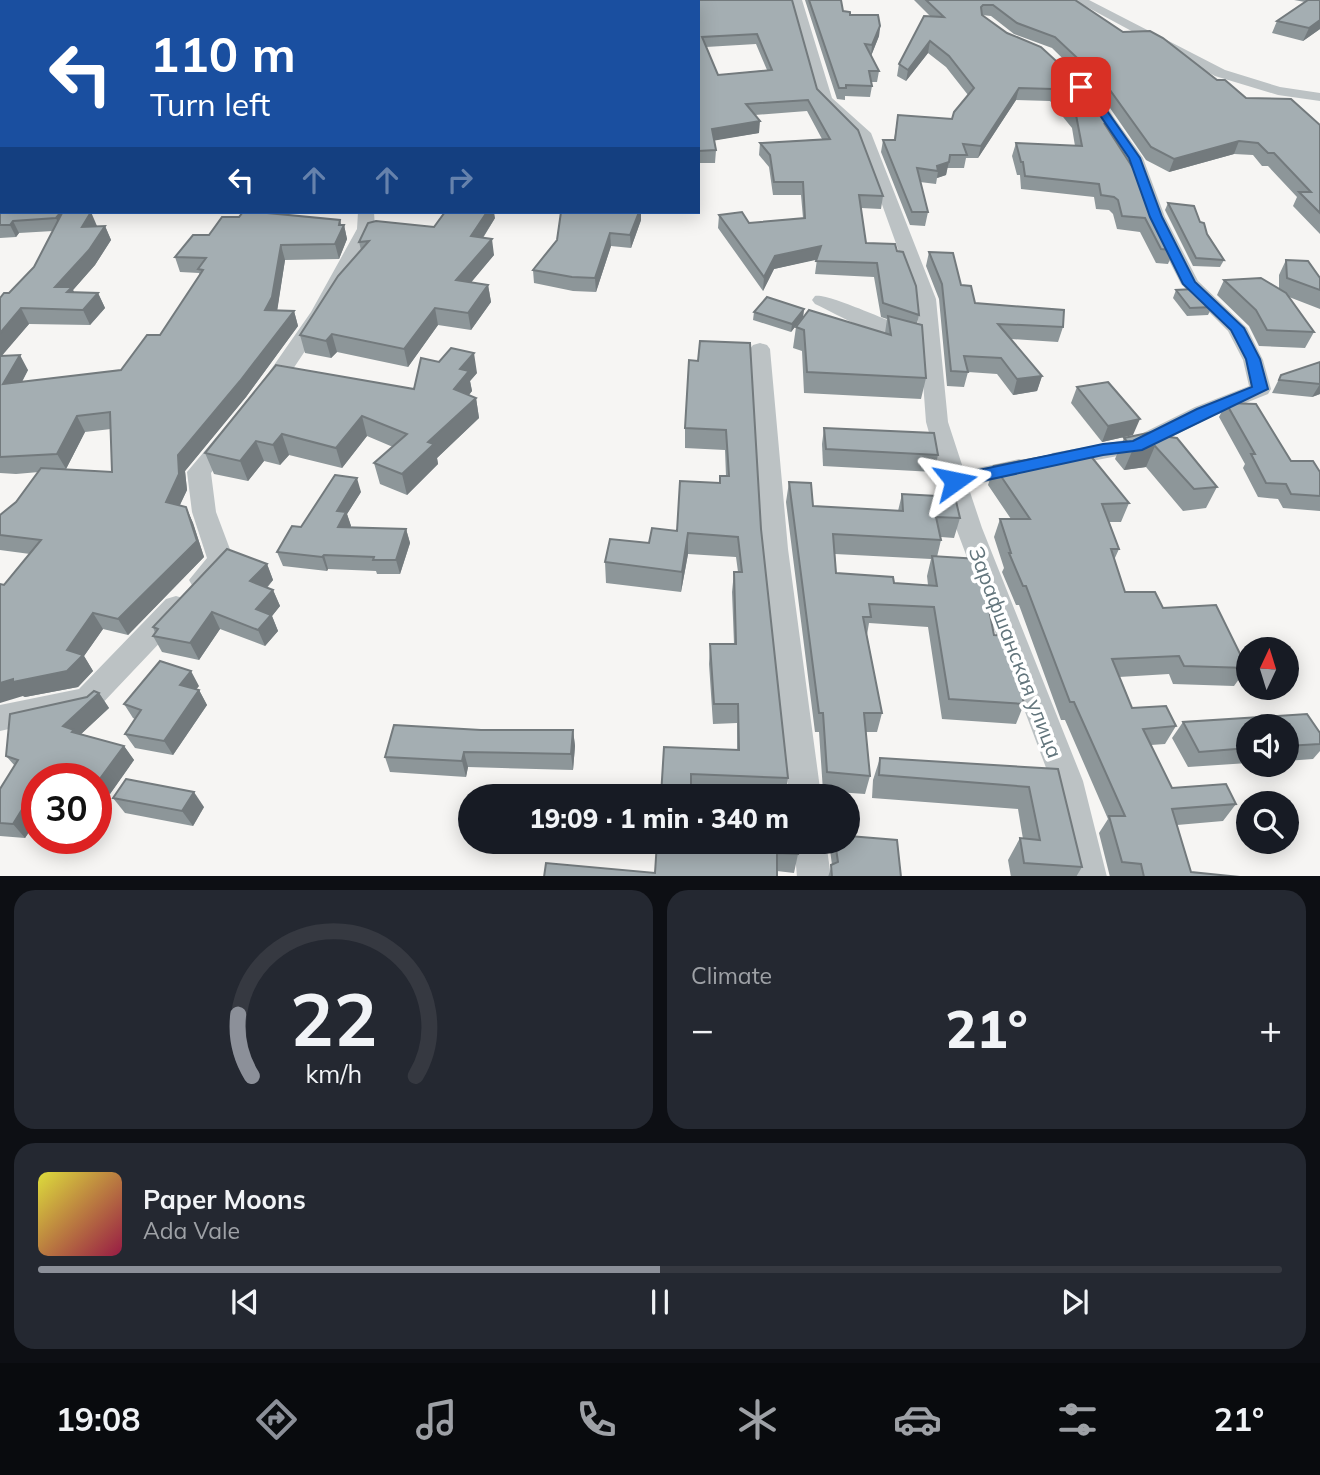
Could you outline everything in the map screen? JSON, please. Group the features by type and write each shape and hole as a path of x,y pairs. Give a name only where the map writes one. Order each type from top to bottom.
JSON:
{"street":[{"name":"Зарафшанская улица","path":"796,0 825,100 864,133 926,299 937,422 968,528 1067,781 1090,876"},
{"path":"1080,0 1220,73 1278,91 1320,97"},
{"path":"1278,91 1295,107"},
{"path":"955,481 1103,450 1136,446 1203,412 1260,389 1253,359 1237,328 1190,284 1156,217 1135,158 1089,95"},
{"path":"0,719 87,700 220,560 205,512 199,472 246,417 321,312 366,229 366,214"},
{"path":"822,300 886,329 930,341"},
{"path":"760,349 775,549 804,784"},
{"path":"811,854 814,876"}],"building":[{"path":"700,0 792,0 817,89 858,130 883,196 859,195 866,243 895,244 897,251 903,252 916,286 919,315 883,303 877,263 816,261 821,246 775,256 764,277 719,215 742,212 749,223 805,218 803,182 774,182 770,155 760,143 830,139 808,100 746,104 760,121 712,129 716,150 700,151","holes":["757,34 772,70 718,75 702,37"]},
{"path":"809,0 841,0 843,11 850,12 850,15 878,15 880,26 872,45 865,44 879,71 869,71 872,86 846,85 846,88 839,88"},
{"path":"926,0 1075,0 1123,32 1150,31 1163,38 1217,80 1225,80 1246,98 1291,99 1320,125 1320,213 1299,192 1311,192 1274,153 1268,153 1258,143 1239,141 1174,159 1151,147 1107,86 1055,37 1017,23 993,5 983,5 982,15 1007,33 1041,47 1093,95 1117,130 1104,123 1142,182 1150,205 1174,250 1161,249 1145,218 1122,216 1118,200 1101,195 1099,184 1025,176 1016,143 1082,146 1076,115 1053,89 1019,88 981,146 963,144 967,155 950,155 949,162 937,166 938,171 917,168 928,212 912,212 883,140 895,140 898,115 952,119 954,112 974,88 949,56 930,41 908,70 899,64 924,16 944,17"},
{"path":"1308,0 1320,0 1320,20 1309,28 1277,21"},
{"path":"1168,203 1194,206 1200,222 1204,223 1207,234 1224,260 1196,258"},
{"path":"0,214 59,214 56,218 13,221 10,225 0,225"},
{"path":"61,214 90,214 82,227 105,226 89,250 55,287 72,287 67,292 98,293 83,310 21,308 0,333 0,298 4,293 9,293 34,267"},
{"path":"241,214 278,214 340,220 339,225 344,225 335,244 281,245 272,297 265,310 294,311 178,455 179,474 166,502 186,507 197,541 118,619 93,613 67,650 83,655 67,671 0,683 0,584 4,585 41,540 0,535 0,515 16,502 41,468 112,472 110,412 77,416 57,454 0,457 0,356 20,355 3,384 121,370 147,335 160,335 203,270 198,269 206,258 175,257 193,235 209,235 222,217 239,217"},
{"path":"444,214 486,214 471,236 492,239 456,280 488,285 468,313 435,308 404,349 332,334 326,341 300,335 338,276 369,241 359,242 368,223 376,221 434,227"},
{"path":"561,214 638,214 630,235 610,233 595,278 533,270 557,240"},
{"path":"929,252 953,253 961,285 971,286 975,303 1064,310 1063,327 998,324 1042,376 1017,379 1001,358 964,356 968,372 951,371 942,284"},
{"path":"1286,260 1308,261 1320,278 1320,290 1287,278"},
{"path":"1261,278 1286,293 1314,332 1267,330 1256,310 1224,280"},
{"path":"1194,289 1212,307 1190,308 1176,290"},
{"path":"767,297 804,309 792,324 754,312"},
{"path":"809,310 891,335 888,316 922,325 926,378 807,372 804,330 796,327"},
{"path":"700,341 750,343 761,529 788,778 691,774 691,784 662,784 664,747 739,750 738,704 714,704 710,644 736,644 734,572 742,572 738,537 688,533 682,572 605,562 610,539 649,543 652,528 677,531 680,481 720,483 720,476 729,476 726,430 685,428 689,360 698,361"},
{"path":"451,348 474,353 460,369 469,371 454,389 476,398 428,442 434,444 402,474 374,463 407,434 362,416 336,448 282,434 273,445 256,441 240,461 205,453 276,365 414,389 421,358 439,362"},
{"path":"1320,362 1320,384 1279,380 1281,375"},
{"path":"1108,382 1140,419 1108,426 1077,387"},
{"path":"1226,403 1256,404 1291,461 1313,461 1320,472 1320,496 1291,494 1286,484 1266,483 1251,454 1255,454"},
{"path":"824,428 934,433 938,455 826,449"},
{"path":"1157,431 1161,436 1177,438 1217,487 1194,489 1155,446 1133,449 1124,438"},
{"path":"1085,449 1129,503 1102,504 1119,549 1111,549 1125,592 1155,592 1163,608 1216,605 1236,646 1236,668 1184,666 1179,656 1112,659 1132,708 1166,706 1176,726 1143,729 1172,788 1226,784 1236,804 1172,809 1191,872 1230,876 1144,876 1141,864 1122,862 1109,816 1125,816 1074,702 1070,702 1026,586 1023,586 1009,553 1000,519 1030,519 994,466"},
{"path":"335,475 357,478 337,511 346,512 338,527 406,529 396,560 277,552 292,526 301,527"},
{"path":"789,482 811,483 813,506 903,511 902,494 955,497 960,518 936,517 941,540 833,534 836,573 893,577 894,583 937,586 932,556 979,559 989,585 984,584 994,635 1009,636 1024,704 949,699 934,607 869,604 871,617 863,617 882,713 864,713 870,776 827,772 823,713 819,713"},
{"path":"227,549 267,564 250,581 273,590 256,609 271,615 258,630 212,612 190,643 153,636 158,629 153,627"},
{"path":"160,661 191,671 180,685 199,690 164,741 125,734 141,710 124,704"},
{"path":"94,691 99,693 63,726 74,730 72,732 124,746 112,763 21,763 21,811 13,824 0,823 0,789 18,760 6,756 10,714 87,697"},
{"path":"1307,714 1320,733 1320,744 1299,745 1299,715"},
{"path":"1236,719 1236,749 1199,752 1183,722"},
{"path":"394,725 481,730 573,730 571,754 464,752 462,761 385,757"},
{"path":"880,758 1058,769 1082,867 1024,863 1020,838 1040,840 1029,787 879,775"},
{"path":"126,779 194,792 182,811 113,798"},
{"path":"860,837 897,840 901,876 832,876 831,865 838,862 837,854 860,854"},
{"path":"656,854 777,854 777,876 544,876 546,863 655,873"}],"route":[{"path":"955,481 1103,450 1136,446 1203,412 1260,389 1253,359 1237,328 1190,284 1156,217 1135,158 1096,103 1081,87"}]}
